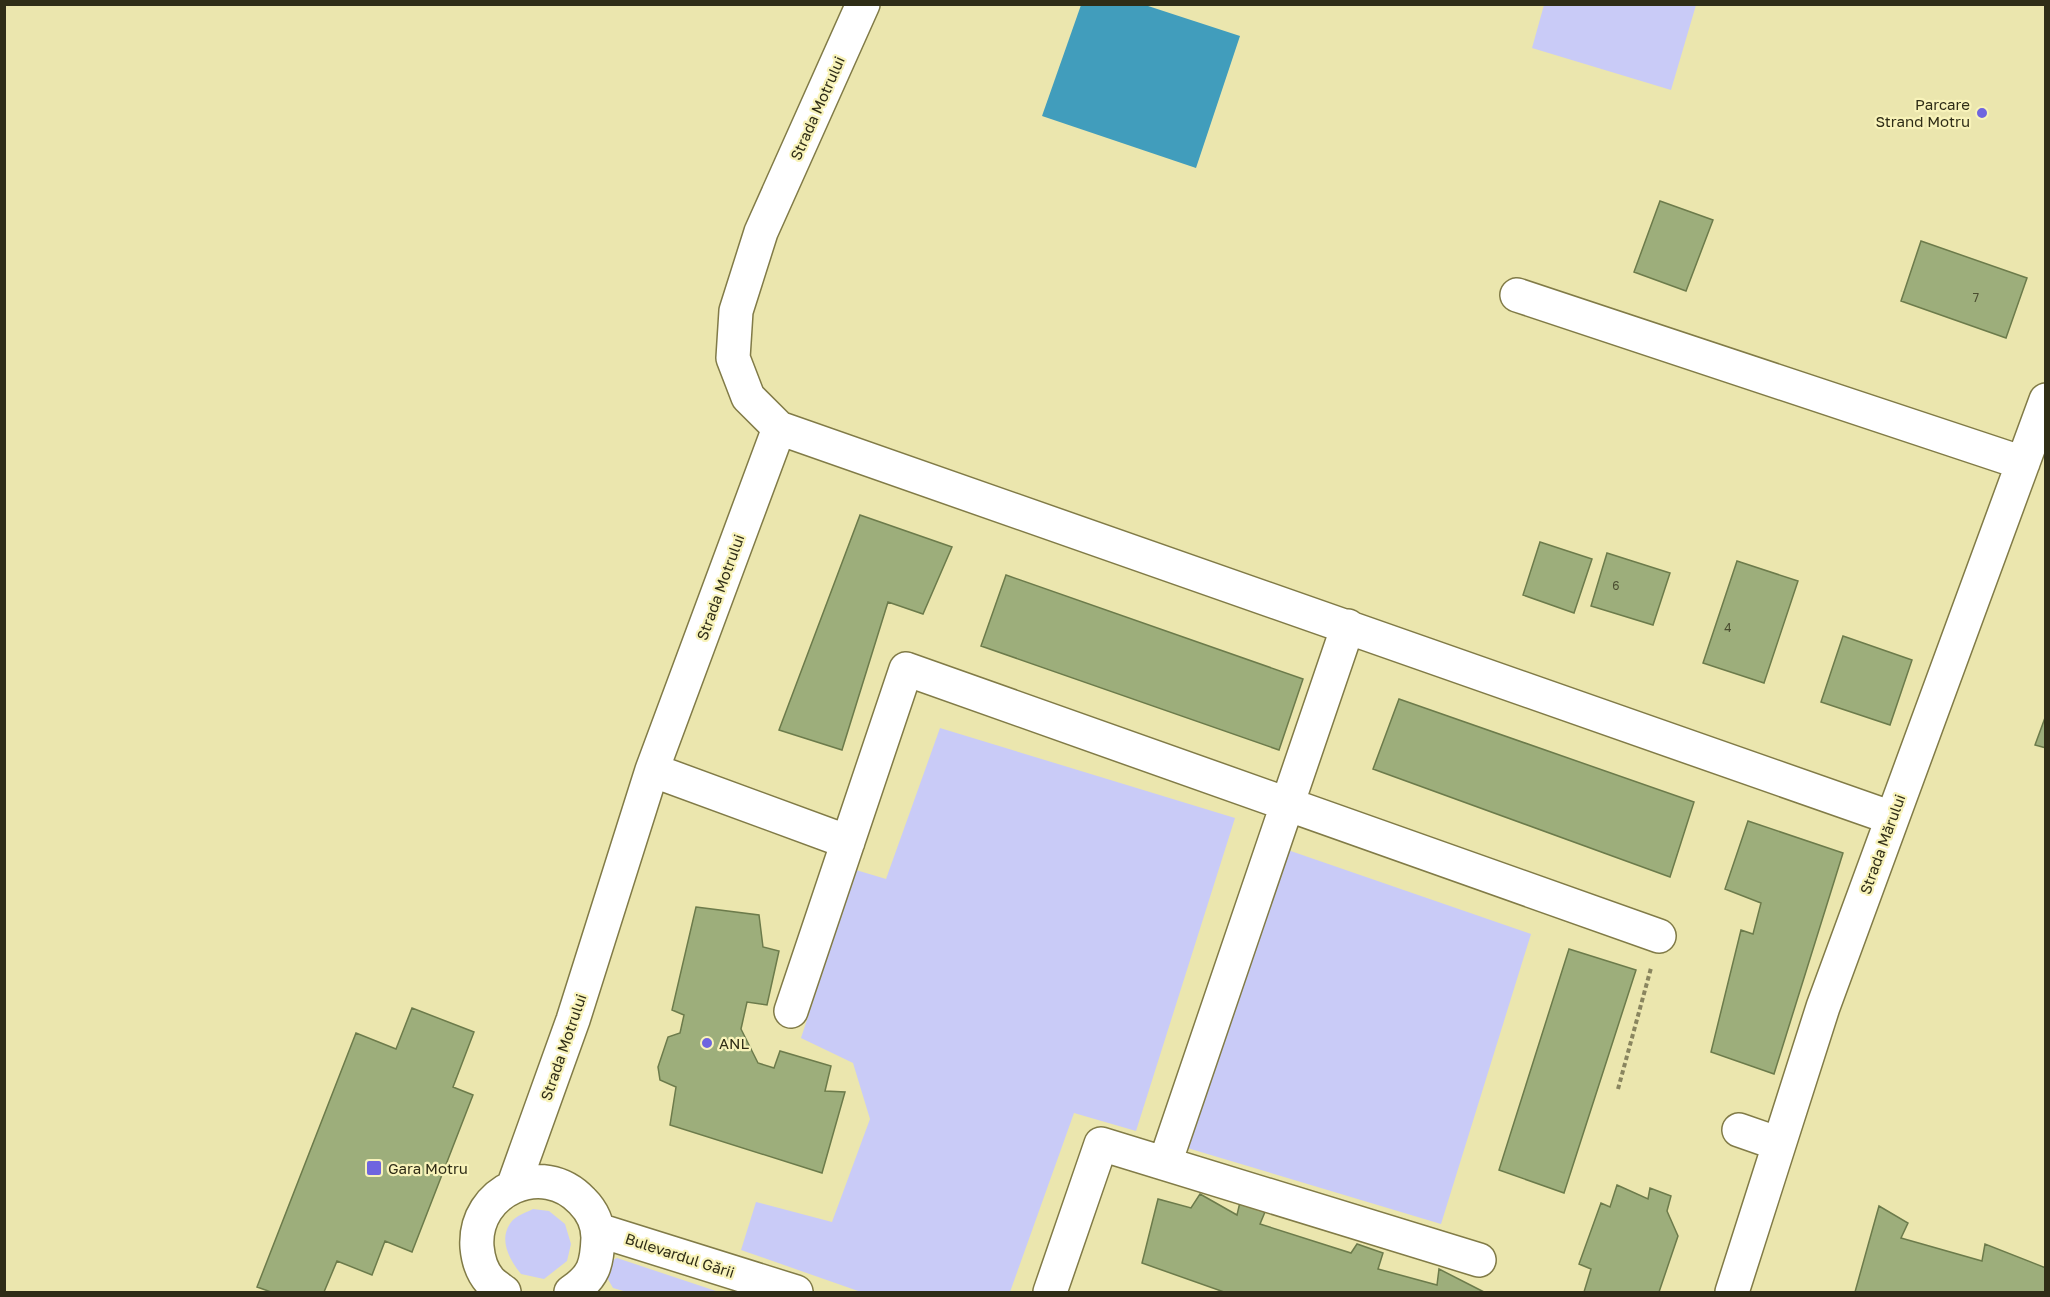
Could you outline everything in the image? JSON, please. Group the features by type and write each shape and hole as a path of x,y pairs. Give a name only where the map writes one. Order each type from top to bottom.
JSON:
{"street":[{"name":"Strada Motrului","path":"513,1187 573,1020 652,770 779,428 748,397 733,358 736,311 761,232 863,4"},
{"path":"1517,295 2023,463"},
{"name":"Strada Mărului","path":"1732,1293 1823,1006 2046,400"},
{"path":"779,428 1892,818"},
{"path":"1165,1163 1348,627"},
{"path":"791,1011 906,669 1659,936"},
{"path":"652,770 848,842"},
{"path":"1738,1130 1779,1144"},
{"path":"1050,1293 1101,1144 1479,1260"},
{"path":"504,1293 490,1281 478,1280 476,1233 484,1212 499,1194 513,1187 525,1182 547,1181 574,1192 589,1208 598,1230 597,1261 584,1284 571,1293"},
{"name":"Bulevardul Gării","path":"598,1230 796,1293"}],"path":[{"path":"1618,1089 1659,936"}],"shaded area":[{"path":"1081,5 1145,5 1240,36 1196,168 1042,116"},
{"path":"1544,5 1696,5 1671,90 1532,48"},
{"path":"940,728 1235,818 1136,1131 1074,1113 1010,1292 861,1292 741,1250 756,1202 832,1222 870,1119 853,1063 801,1038 856,870 886,879"},
{"path":"1282,848 1531,934 1441,1224 1184,1147"},
{"path":"533,1209 549,1211 565,1224 571,1244 567,1261 544,1279 521,1274 509,1256 505,1242 512,1221"},
{"path":"617,1258 719,1292 627,1292 613,1288 605,1274 609,1262"}],"building":[{"path":"1660,201 1713,220 1686,291 1634,272"},
{"path":"1921,241 2027,278 2006,338 1901,301"},
{"path":"860,515 952,547 923,614 888,602 842,750 779,730"},
{"path":"1540,542 1592,559 1574,613 1523,595"},
{"path":"1607,553 1670,573 1653,625 1591,606"},
{"path":"1737,561 1798,581 1764,683 1703,663"},
{"path":"1006,575 1303,679 1279,750 981,646"},
{"path":"1843,636 1912,660 1890,725 1821,702"},
{"path":"1399,699 1694,802 1670,877 1373,769"},
{"path":"2046,715 2046,748 2035,745"},
{"path":"1748,821 1843,853 1774,1074 1711,1052 1741,930 1753,934 1761,903 1725,889"},
{"name":"ANL","path":"696,907 759,915 763,947 779,951 767,1005 747,1002 741,1029 758,1063 774,1068 780,1051 831,1066 825,1091 845,1092 822,1173 670,1125 676,1087 660,1080 658,1067 668,1037 680,1033 684,1015 672,1010"},
{"path":"1569,949 1636,970 1564,1193 1499,1170"},
{"name":"Gara Motru","path":"412,1008 474,1032 453,1087 473,1095 412,1252 385,1241 372,1275 337,1261 324,1292 271,1292 257,1287 356,1033 396,1049"},
{"path":"1617,1185 1648,1199 1650,1188 1671,1196 1667,1211 1678,1236 1659,1292 1584,1292 1591,1269 1579,1264 1601,1203 1610,1207"},
{"path":"1200,1194 1237,1215 1240,1202 1265,1212 1260,1224 1351,1253 1357,1244 1383,1253 1378,1269 1437,1285 1439,1269 1484,1292 1224,1292 1142,1263 1158,1199 1191,1208"},
{"path":"1879,1206 1908,1223 1901,1238 1982,1261 1985,1244 2046,1268 2046,1292 1855,1292"}],"place":[{"name":"Parcare Strand Motru","path":"1982,113"},
{"name":"ANL","path":"707,1043"},
{"name":"Gara Motru","path":"374,1168"}]}
